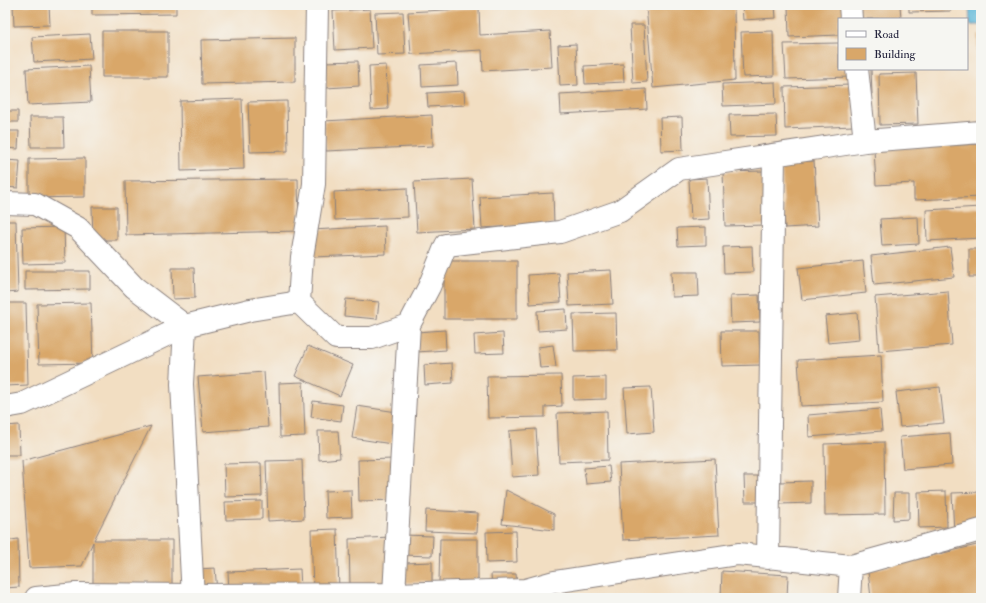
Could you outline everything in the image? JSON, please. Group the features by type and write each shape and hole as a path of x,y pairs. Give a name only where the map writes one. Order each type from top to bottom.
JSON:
{"street":[{"path":"317,5 314,184 302,258 299,302 336,338 372,338 409,325"},
{"path":"850,5 851,18"},
{"path":"857,70 865,140"},
{"path":"394,594 409,325 429,287 446,245 560,232 620,211 678,169 865,140 981,132"},
{"path":"768,558 774,155"},
{"path":"5,203 35,204 78,228 134,287 185,326"},
{"path":"5,408 22,404 185,326 250,310 299,302"},
{"path":"185,326 182,384 193,597"},
{"path":"36,598 76,594 193,597 394,594 525,590 554,582 738,554 851,566 981,530"},
{"path":"849,598 851,566"}],"water":[{"path":"969,5 981,5 981,25 970,25"}],"building":[{"path":"13,5 49,5 50,25 14,26"},
{"path":"92,5 176,5 176,14 92,15"},
{"path":"646,5 734,5 735,80 653,88"},
{"path":"742,5 775,5 776,18 743,20"},
{"path":"788,5 847,5 847,18 838,18 838,35 789,37"},
{"path":"854,5 900,5 901,18 855,18"},
{"path":"909,5 950,5 951,11 909,12"},
{"path":"479,8 480,35 550,31 552,67 483,71 482,50 411,54 408,12"},
{"path":"370,9 372,48 335,50 333,11"},
{"path":"403,12 405,54 377,55 375,13"},
{"path":"630,25 644,25 647,82 633,83"},
{"path":"102,31 168,31 168,77 102,77"},
{"path":"773,31 774,76 743,77 741,32"},
{"path":"90,34 92,59 34,62 32,37"},
{"path":"981,34 981,66 978,66 977,35"},
{"path":"295,38 295,82 202,84 201,40"},
{"path":"838,43 838,70 850,70 850,77 786,79 784,44"},
{"path":"576,44 578,85 560,86 558,45"},
{"path":"358,61 359,86 326,88 324,62"},
{"path":"457,63 458,85 422,87 421,65"},
{"path":"623,64 624,82 585,84 584,66"},
{"path":"386,65 388,109 371,110 369,66"},
{"path":"89,66 91,102 28,105 26,69"},
{"path":"862,70 871,70 872,94 863,94"},
{"path":"916,73 918,124 880,125 879,74"},
{"path":"775,82 776,104 723,106 722,84"},
{"path":"851,85 853,126 785,129 784,87"},
{"path":"646,89 647,109 561,114 560,94"},
{"path":"464,91 465,105 428,107 427,93"},
{"path":"242,99 244,169 181,171 180,101"},
{"path":"287,101 288,151 250,152 248,102"},
{"path":"5,111 18,111 18,122 5,122"},
{"path":"776,114 777,136 730,137 729,115"},
{"path":"432,115 433,146 326,151 324,121"},
{"path":"30,117 63,117 64,147 31,147"},
{"path":"682,117 683,150 661,151 660,118"},
{"path":"5,131 19,131 18,149 5,148"},
{"path":"981,144 981,197 914,200 914,183 876,185 874,149"},
{"path":"85,158 85,197 29,198 29,159"},
{"path":"5,160 20,161 18,188 5,187"},
{"path":"814,161 818,226 785,228 781,163"},
{"path":"764,171 766,225 725,226 723,172"},
{"path":"707,178 709,219 691,220 689,179"},
{"path":"298,179 299,231 126,235 125,181"},
{"path":"472,179 475,229 417,232 414,182"},
{"path":"407,188 408,217 335,220 334,192"},
{"path":"553,193 554,224 482,228 480,197"},
{"path":"92,207 117,207 117,240 93,240"},
{"path":"981,207 981,238 927,241 926,210"},
{"path":"918,217 919,244 882,246 880,219"},
{"path":"5,221 16,221 18,292 5,293"},
{"path":"385,226 386,254 313,257 312,230"},
{"path":"64,227 65,263 23,264 22,228"},
{"path":"706,227 706,245 678,246 677,228"},
{"path":"752,246 753,272 724,273 723,247"},
{"path":"950,247 954,277 874,285 871,256"},
{"path":"969,249 981,249 981,277 969,277"},
{"path":"444,261 517,261 517,319 444,319"},
{"path":"863,261 866,293 802,300 798,268"},
{"path":"172,268 194,268 195,298 173,299"},
{"path":"611,270 613,304 569,306 567,272"},
{"path":"25,271 90,271 90,289 25,290"},
{"path":"671,272 698,272 699,296 672,297"},
{"path":"559,273 561,302 530,304 528,275"},
{"path":"948,291 952,345 879,351 875,297"},
{"path":"759,295 760,322 731,323 730,296"},
{"path":"346,299 379,302 377,319 344,316"},
{"path":"5,303 26,303 28,385 5,386"},
{"path":"91,303 93,363 39,364 37,304"},
{"path":"566,309 567,329 538,331 537,311"},
{"path":"616,313 617,350 574,351 573,314"},
{"path":"857,313 859,340 828,343 825,316"},
{"path":"445,330 446,350 417,352 416,332"},
{"path":"721,331 759,331 760,365 722,366"},
{"path":"503,333 504,353 475,354 474,335"},
{"path":"553,345 556,367 540,368 538,347"},
{"path":"308,346 353,365 340,396 295,376"},
{"path":"881,355 883,402 801,406 798,360"},
{"path":"452,363 453,383 425,385 424,365"},
{"path":"264,372 268,427 203,432 198,377"},
{"path":"561,375 562,406 545,407 545,417 488,418 487,376"},
{"path":"606,377 606,399 573,400 573,378"},
{"path":"303,382 305,436 280,437 279,383"},
{"path":"651,387 654,432 627,434 624,388"},
{"path":"940,387 944,423 900,427 896,392"},
{"path":"313,401 343,405 341,421 311,417"},
{"path":"357,406 397,412 392,444 352,438"},
{"path":"880,409 882,431 809,437 808,415"},
{"path":"607,411 608,460 559,462 557,413"},
{"path":"19,425 20,455 5,455 5,426"},
{"path":"151,426 94,540 172,540 172,591 93,590 93,542 82,566 29,568 22,461"},
{"path":"536,429 539,475 512,477 509,431"},
{"path":"318,431 338,431 340,458 319,460"},
{"path":"950,433 952,465 903,469 900,437"},
{"path":"884,442 885,514 825,515 824,444"},
{"path":"395,459 396,500 359,501 358,460"},
{"path":"715,459 719,535 623,540 619,464"},
{"path":"302,460 304,519 268,521 266,461"},
{"path":"261,463 262,496 225,497 224,464"},
{"path":"609,466 611,482 586,484 584,468"},
{"path":"744,476 763,476 764,502 745,502"},
{"path":"811,481 811,503 780,504 780,482"},
{"path":"351,490 352,517 326,518 325,491"},
{"path":"506,490 554,514 554,530 502,524"},
{"path":"946,491 947,527 919,528 918,492"},
{"path":"981,492 981,527 954,533 952,493"},
{"path":"894,493 909,493 909,519 893,520"},
{"path":"262,501 262,519 226,520 225,502"},
{"path":"426,510 478,513 477,533 425,531"},
{"path":"337,529 339,590 313,591 311,530"},
{"path":"516,531 517,562 487,563 486,532"},
{"path":"403,535 433,536 432,556 402,555"},
{"path":"391,537 392,584 350,585 349,539"},
{"path":"18,539 19,587 5,588 5,541"},
{"path":"440,539 478,539 478,583 439,584"},
{"path":"981,544 981,598 871,598 868,571"},
{"path":"432,562 432,582 406,583 405,563"},
{"path":"215,568 217,592 200,594 198,569"},
{"path":"300,569 301,589 229,592 228,572"},
{"path":"722,571 788,575 787,598 721,598"},
{"path":"491,574 516,574 517,586 492,586"}]}
